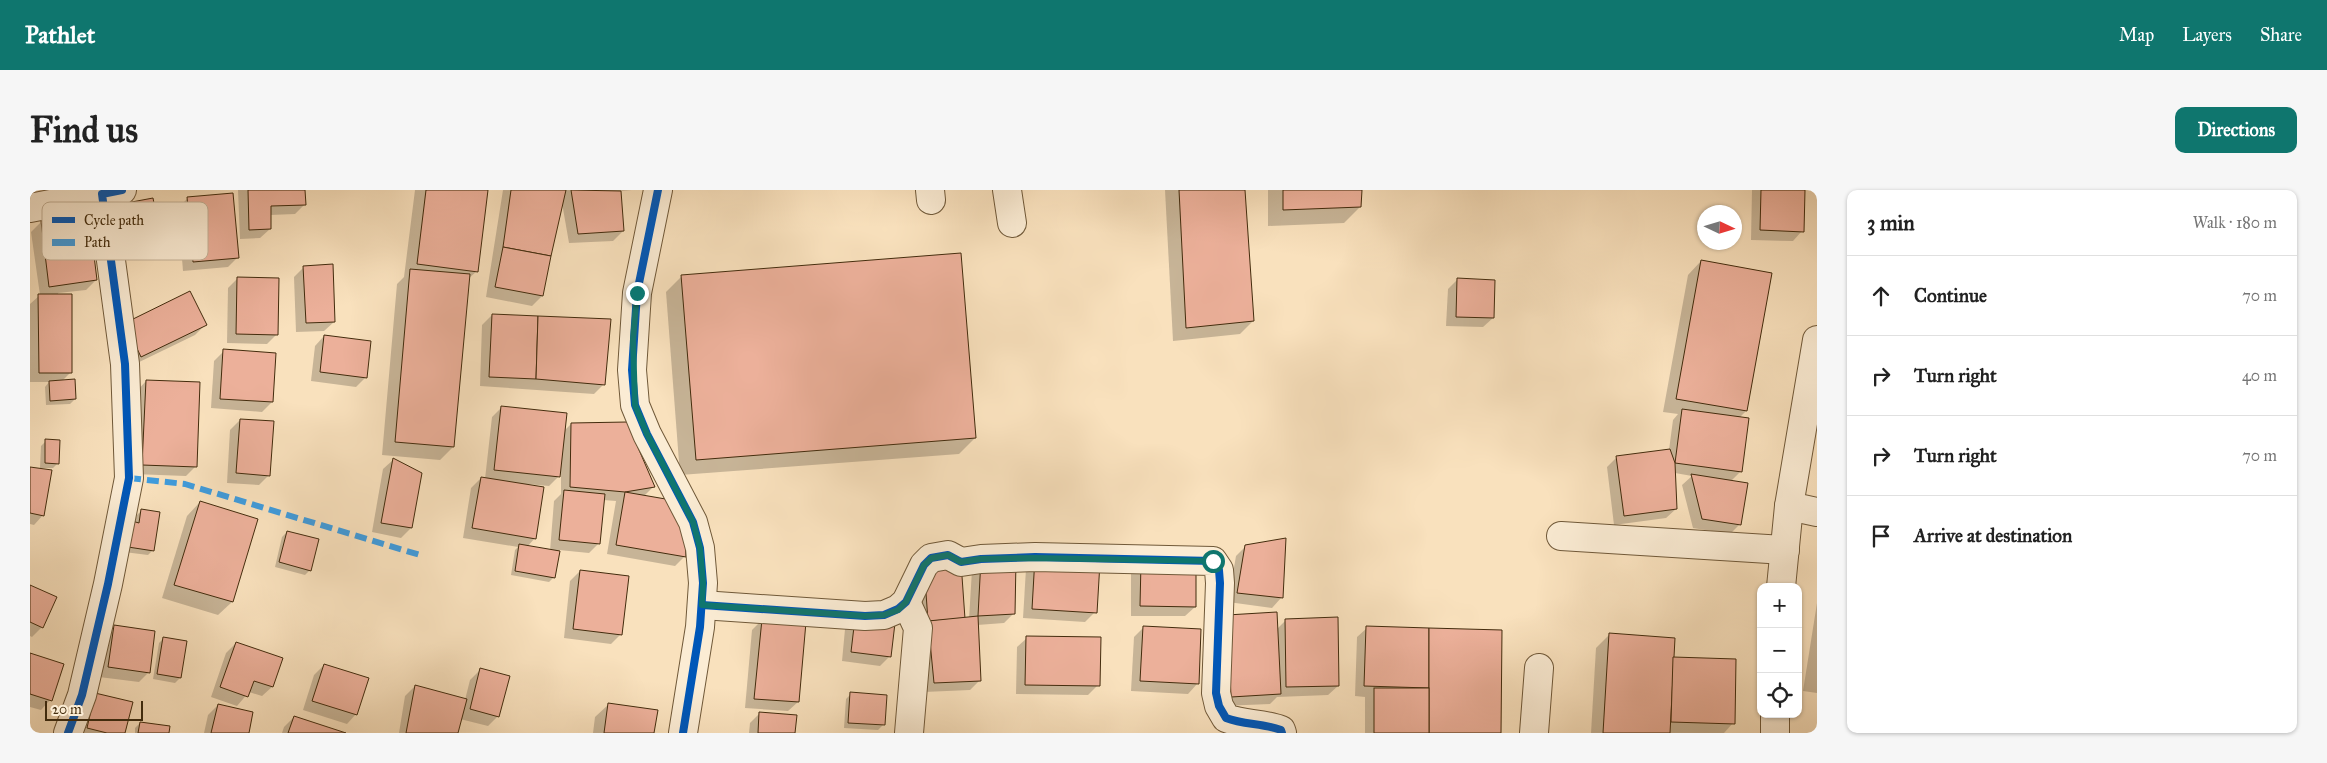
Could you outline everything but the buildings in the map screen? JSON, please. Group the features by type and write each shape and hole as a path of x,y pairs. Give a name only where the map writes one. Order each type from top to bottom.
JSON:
{"street":[{"path":"658,190 637,293 633,340 635,405 647,434 693,522 700,548 703,583 700,627 683,733"},
{"path":"1008,190 1012,223"},
{"path":"61,202 112,192"},
{"path":"68,733 84,685 108,584 129,478 125,364 117,260"},
{"path":"1781,583 1789,506 1817,340"},
{"path":"1789,506 1817,512"},
{"path":"1562,536 1785,550"},
{"path":"702,605 865,616 884,615 898,610 906,602 924,565 932,558 948,555 961,562 981,559 1035,558 1213,561 1219,570 1220,583 1216,693 1219,706 1226,718 1238,722 1272,726 1281,730 1282,733"},
{"path":"906,602 918,628 909,733"},
{"path":"1534,733 1539,668"},
{"path":"1774,733 1775,718"}],"marked path":[{"path":"129,478 185,484 420,555"}],"cycle path":[{"path":"103,202 102,194 122,190"},
{"path":"658,190 637,293 632,370 635,405 647,434 693,522 700,548 703,583 700,627 683,733"},
{"path":"68,733 82,695 108,584 129,478 125,364 111,260"},
{"path":"702,605 865,616 884,615 898,609 906,602 924,565 931,558 948,555 961,562 981,559 1035,557 1213,561 1219,570 1220,583 1216,693 1219,706 1226,718 1267,726 1281,730 1282,733"}],"route":[{"path":"637,293 632,370 635,405 647,434 693,522 700,548 703,583 702,605 865,616 884,615 898,610 906,602 924,565 932,558 948,555 961,562 981,559 1035,558 1213,561"}]}
